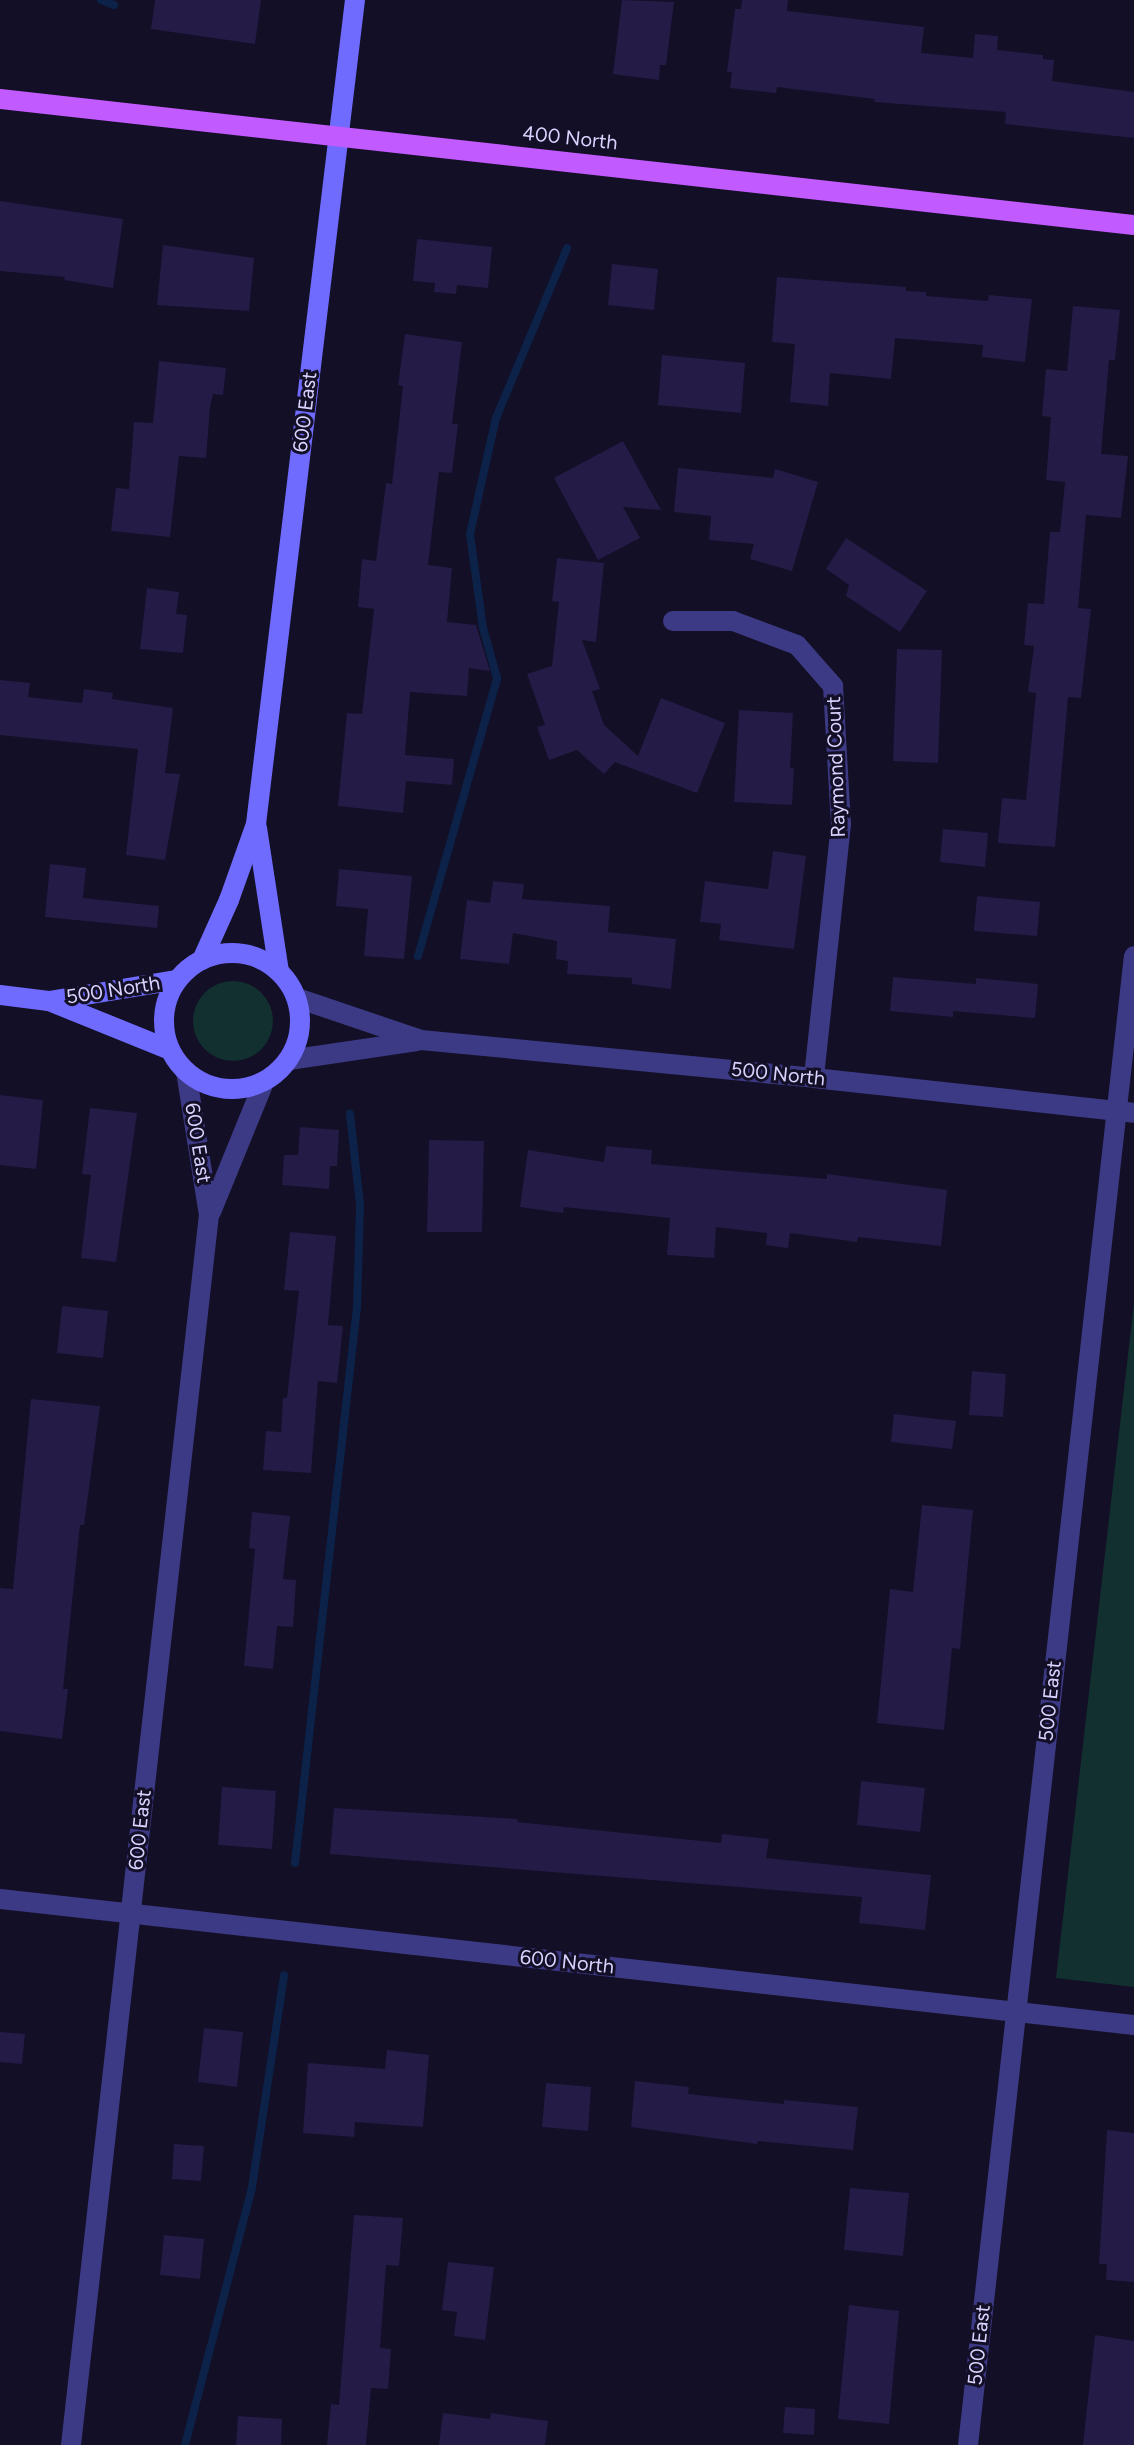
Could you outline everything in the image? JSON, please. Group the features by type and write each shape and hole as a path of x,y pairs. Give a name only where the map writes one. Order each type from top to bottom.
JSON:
{"main road":[{"name":"600 East","path":"202,960 229,900 256,824 355,0"},
{"name":"400 North","path":"0,99 1134,225"},
{"name":"600 East","path":"256,824 279,971"},
{"path":"234,952 257,956 279,971 297,998 301,1013 299,1037 289,1060 264,1082 242,1089 215,1088 186,1072 168,1049 163,1017 177,980 202,960 234,952"},
{"name":"500 North","path":"49,1001 177,980"},
{"name":"500 North","path":"0,995 49,1001 168,1049"}],"street":[{"name":"Raymond Court","path":"673,621 733,621 797,645 833,686 841,824 814,1078"},
{"name":"500 East","path":"968,2445 1015,2012 1125,1112 1134,956"},
{"name":"500 North","path":"297,998 421,1040 1125,1112"},
{"name":"500 North","path":"289,1060 421,1040"},
{"name":"600 East","path":"71,2445 209,1215 186,1072"},
{"name":"600 East","path":"209,1215 264,1082"},
{"name":"600 North","path":"0,1899 1134,2025"}],"green space":[{"path":"233,981 248,984 261,993 270,1006 273,1021 270,1036 261,1049 248,1058 233,1061 218,1058 205,1049 196,1036 193,1021 196,1006 205,993 218,984"},
{"path":"1134,1303 1134,1987 1056,1978"}],"building":[{"path":"155,0 261,0 255,44 151,29"},
{"path":"622,0 674,2 666,65 660,65 659,80 613,74"},
{"path":"742,0 788,0 787,11 924,27 921,53 973,58 975,34 998,36 997,50 1043,55 1043,59 1054,60 1052,81 1134,92 1134,138 1005,124 1006,112 874,102 875,99 777,87 776,93 730,88 732,72 727,72 735,9 741,9"},
{"path":"0,201 123,219 113,288 64,280 65,277 0,271"},
{"path":"417,239 492,247 488,288 457,285 456,294 434,292 435,283 413,281"},
{"path":"163,245 254,258 249,311 157,305"},
{"path":"612,264 658,269 654,310 608,305"},
{"path":"777,277 906,287 906,291 926,292 926,296 988,301 989,295 1032,299 1025,362 982,357 983,345 895,338 891,379 830,373 828,406 790,402 795,344 772,342"},
{"path":"1073,306 1120,310 1115,360 1109,360 1101,454 1128,456 1121,518 1086,515 1078,608 1091,609 1081,698 1068,697 1055,847 998,843 1002,798 1026,800 1036,693 1028,692 1034,646 1024,645 1028,603 1044,604 1050,532 1060,532 1065,482 1046,480 1051,417 1042,416 1046,369 1067,371"},
{"path":"405,334 462,342 452,424 458,424 452,473 439,472 428,565 452,568 447,622 476,625 490,671 469,668 467,696 410,692 405,755 454,759 452,785 406,781 403,813 338,806 347,713 362,714 374,609 358,607 362,559 376,561 386,483 392,484 403,386 398,385"},
{"path":"662,355 745,363 741,413 658,405"},
{"path":"159,361 226,368 223,395 213,394 210,407 206,458 179,456 170,537 111,531 116,488 129,489 134,422 153,423"},
{"path":"623,441 661,510 623,507 640,538 598,560 554,478"},
{"path":"678,468 773,478 775,469 818,482 792,571 750,559 754,544 709,540 711,516 674,512"},
{"path":"846,538 927,591 900,632 846,596 849,585 826,569"},
{"path":"557,558 604,563 596,642 582,640 600,689 592,691 604,725 638,756 661,698 725,723 697,793 615,762 604,774 577,750 549,760 537,727 545,725 527,674 552,666 559,602 552,601"},
{"path":"147,588 179,592 176,614 187,615 183,653 140,649"},
{"path":"897,649 942,650 938,763 893,761"},
{"path":"0,680 30,683 28,697 82,703 84,689 113,693 112,699 173,708 165,773 180,774 165,860 126,855 138,749 0,735"},
{"path":"739,710 793,713 790,768 794,768 792,805 734,802"},
{"path":"943,829 988,833 985,867 940,862"},
{"path":"773,851 806,856 794,949 719,940 721,924 700,922 705,881 768,889"},
{"path":"50,864 86,868 83,898 159,906 157,928 45,917"},
{"path":"339,869 412,876 404,959 364,956 368,909 336,906"},
{"path":"493,881 524,884 522,899 610,906 608,932 676,939 671,989 632,984 632,978 567,974 568,961 556,959 557,941 513,933 509,964 460,959 467,900 490,903"},
{"path":"977,896 1040,902 1037,936 974,931"},
{"path":"893,977 976,984 976,978 1038,984 1035,1018 953,1011 953,1017 890,1011"},
{"path":"0,1095 43,1100 36,1169 0,1165"},
{"path":"90,1108 137,1113 116,1262 81,1258 91,1175 82,1174"},
{"path":"300,1127 339,1130 337,1166 330,1166 329,1189 282,1185 284,1155 298,1155"},
{"path":"429,1140 484,1141 482,1232 427,1232"},
{"path":"606,1146 652,1150 651,1164 827,1179 827,1174 947,1190 941,1246 858,1237 857,1242 790,1233 788,1248 766,1245 767,1233 716,1227 714,1258 667,1255 670,1218 564,1207 563,1213 520,1207 528,1150 604,1162"},
{"path":"290,1232 336,1236 328,1325 343,1326 337,1383 318,1381 311,1473 263,1470 266,1431 281,1432 283,1398 287,1398 299,1291 284,1290"},
{"path":"62,1306 108,1311 103,1358 57,1353"},
{"path":"972,1371 1006,1374 1003,1417 969,1415"},
{"path":"31,1399 100,1406 84,1525 80,1525 63,1689 68,1689 62,1739 0,1731 0,1588 13,1589"},
{"path":"894,1414 956,1421 952,1449 891,1442"},
{"path":"922,1505 973,1510 960,1649 952,1648 944,1730 877,1723 890,1589 913,1592"},
{"path":"252,1512 290,1516 283,1579 296,1580 293,1627 277,1626 273,1669 244,1666 255,1549 249,1548"},
{"path":"861,1781 925,1788 920,1832 857,1825"},
{"path":"222,1787 276,1791 272,1849 218,1845"},
{"path":"334,1808 518,1819 517,1822 721,1843 722,1834 769,1839 766,1858 931,1875 925,1930 859,1923 862,1897 330,1854"},
{"path":"204,2028 243,2032 237,2087 198,2082"},
{"path":"0,2032 25,2034 22,2064 0,2062"},
{"path":"387,2050 429,2055 423,2127 355,2122 354,2137 303,2133 308,2063 385,2069"},
{"path":"635,2081 689,2087 688,2094 784,2104 784,2100 858,2107 853,2150 758,2141 757,2144 631,2127"},
{"path":"546,2083 591,2087 588,2131 542,2127"},
{"path":"1107,2130 1134,2133 1134,2282 1106,2280 1107,2264 1099,2264"},
{"path":"174,2144 204,2146 201,2181 172,2179"},
{"path":"850,2188 909,2193 903,2256 844,2250"},
{"path":"354,2215 403,2218 399,2266 386,2265 380,2348 391,2349 388,2389 371,2388 366,2445 327,2445 331,2404 339,2405"},
{"path":"164,2235 204,2239 200,2279 160,2275"},
{"path":"448,2262 494,2267 485,2340 454,2336 457,2312 442,2310"},
{"path":"849,2305 899,2311 889,2424 838,2419"},
{"path":"1095,2335 1134,2341 1134,2445 1083,2445"},
{"path":"785,2407 815,2409 814,2435 783,2433"},
{"path":"443,2413 490,2419 491,2413 548,2421 545,2445 439,2445"},
{"path":"238,2416 282,2419 281,2445 236,2445"}],"waterway":[{"path":"101,0 114,5"},
{"path":"418,956 497,678 483,628 470,534 496,418 567,248"},
{"path":"295,1863 357,1307 360,1205 350,1114"},
{"path":"185,2445 252,2187 284,1975"}]}
